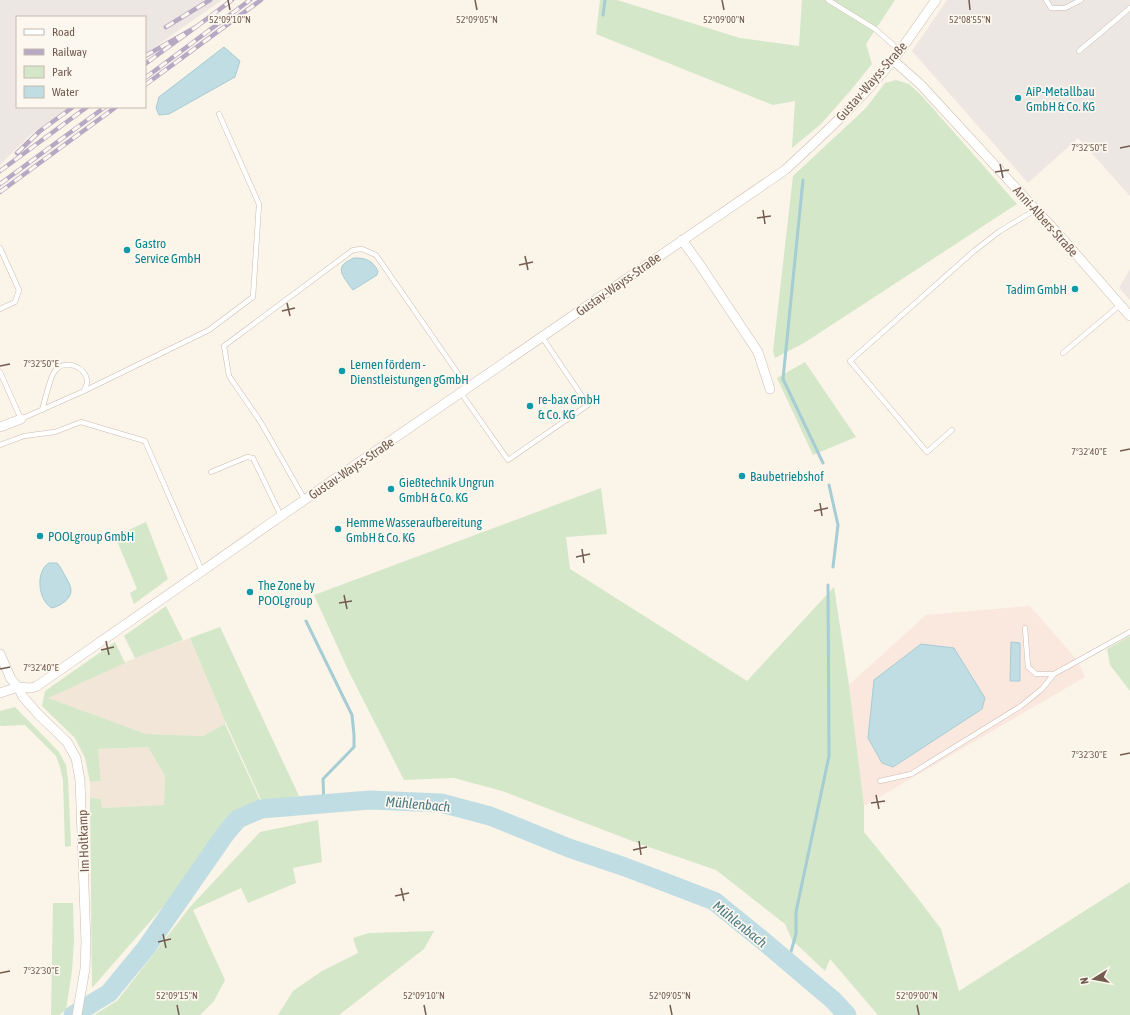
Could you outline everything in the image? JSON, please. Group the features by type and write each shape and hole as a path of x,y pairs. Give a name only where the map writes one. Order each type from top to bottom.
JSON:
{"street":[{"name":"Gustav-Wayss-Straße","path":"0,693 18,687 31,688 37,686 281,516 785,170 829,130 857,101 893,60 936,0"},
{"name":"Anni-Albers-Straße","path":"893,60 921,85 1036,210 1130,316"},
{"path":"682,240 758,352 770,389"},
{"path":"0,427 21,419"},
{"name":"Im Holtkamp","path":"0,654 10,679 18,687 23,697 67,742 76,758 80,780 86,942 85,969 76,1015"}],"lane":[{"path":"828,0 875,29 900,50"},
{"path":"1046,0 1051,8 1065,8 1081,0"},
{"path":"1079,51 1130,8"},
{"path":"0,372 21,419 84,391 209,330 253,297 259,204 219,114"},
{"path":"952,430 927,452 850,361 974,251 1000,231 1036,210"},
{"path":"0,248 19,290 14,302 0,309"},
{"path":"305,500 260,421 229,376 224,346 354,250 362,249 376,255 465,390 508,460 588,405 542,337"},
{"path":"1063,353 1120,305"},
{"path":"42,410 54,371 60,366 71,364 82,369 87,383 84,391"},
{"path":"0,445 24,436 55,432 81,422 145,441 202,571"},
{"path":"211,472 247,457 253,458 281,516"},
{"path":"1025,628 1028,667 1036,674 1054,674"},
{"path":"880,780 911,774 1021,706 1042,688 1054,674 1130,632"}],"shaded area":[{"path":"0,0 222,0 146,53 146,16 16,16 16,108 69,108 30,135 0,165"},
{"path":"947,0 1130,0 1130,196 1078,138 1028,183 912,51"},
{"path":"1130,269 1130,300 1119,288"},
{"path":"1030,606 1077,660 1085,677 864,806 849,685 926,615"},
{"path":"190,638 225,721 225,724 203,736 146,734 47,698 135,658"},
{"path":"148,747 165,776 164,805 102,808 101,799 90,798 90,782 101,781 98,749"}],"green space":[{"path":"600,0 617,0 740,38 799,46 802,0 895,0 866,44 872,64 821,124 792,148 795,101 773,105 596,34"},
{"path":"896,80 909,84 922,96 1017,204 804,343 775,358 773,351 793,176 866,108 885,83"},
{"path":"805,362 856,437 813,455 777,378"},
{"path":"601,488 607,534 566,537 570,569 747,681 834,587 849,685 864,806 864,832 941,929 959,991 1130,882 1130,1015 878,1015 830,959 825,971 792,940 785,924 716,870 640,844 502,791 454,778 404,780 349,672 314,595"},
{"path":"146,522 168,579 134,604 130,593 137,589 115,536"},
{"path":"166,606 183,640 135,658 124,636"},
{"path":"220,627 299,796 262,802 225,721 190,638"},
{"path":"1130,636 1130,691 1110,665 1107,649"},
{"path":"115,642 125,663 48,698 146,734 203,736 225,724 262,805 232,818 182,885 92,988 90,798 101,799 102,808 164,805 165,776 148,747 98,749 101,781 90,782 85,758 75,738 42,706 45,691"},
{"path":"15,707 59,752 66,765 71,846 65,847 63,780 56,756 25,725 0,725 0,711"},
{"path":"318,820 322,862 293,868 296,883 248,903 241,888 193,910 225,980 214,1001 200,1015 94,1015 117,1001 190,907 260,832"},
{"path":"53,903 73,903 74,941 72,971 66,1010 59,1015 51,1015"},
{"path":"434,931 424,949 339,1015 278,1015 293,991 322,971 358,953 353,938 369,933"}],"water":[{"path":"224,47 240,61 235,77 169,114 159,115 156,108 159,97"},
{"path":"354,258 368,260 378,271 377,275 353,290 343,275 341,268 344,264"},
{"path":"49,563 58,564 71,589 68,599 62,604 52,608 44,599 40,586 42,572"},
{"path":"1011,642 1020,643 1020,681 1010,681"},
{"path":"921,644 954,648 985,698 982,709 893,767 882,763 868,738 874,680"}],"waterway":[{"path":"603,15 605,0"},
{"path":"803,180 783,379 823,463"},
{"path":"829,485 838,525 833,567"},
{"path":"788,962 796,934 796,912 829,756 828,585"},
{"path":"306,621 352,715 354,735 354,747 323,779 324,804"},
{"name":"Mühlenbach","path":"73,1015 109,993 146,948 226,833 238,819 261,809 370,800 441,803 490,816 569,848 625,867 714,901 833,1000 847,1015"}],"railway":[{"path":"166,27 210,0"},
{"path":"196,27 232,0"},
{"path":"146,77 250,0"},
{"path":"146,84 261,0"},
{"path":"146,55 196,27 146,63"},
{"path":"17,153 40,131 72,108"},
{"path":"0,171 86,108"},
{"path":"0,184 104,108"},
{"path":"0,192 115,108"}],"place":[{"name":"AiP-Metallbau GmbH & Co. KG","path":"1018,98"},
{"name":"Gastro Service GmbH","path":"127,250"},
{"name":"Tadim GmbH","path":"1075,289"},
{"name":"Lernen fördern - Dienstleistungen gGmbH","path":"342,371"},
{"name":"re-bax GmbH & Co. KG","path":"530,406"},
{"name":"Baubetriebshof","path":"742,476"},
{"name":"Gießtechnik Ungrun GmbH & Co. KG","path":"391,489"},
{"name":"Hemme Wasseraufbereitung GmbH & Co. KG","path":"338,529"},
{"name":"POOLgroup GmbH","path":"40,536"},
{"name":"The Zone by POOLgroup","path":"250,592"}]}
